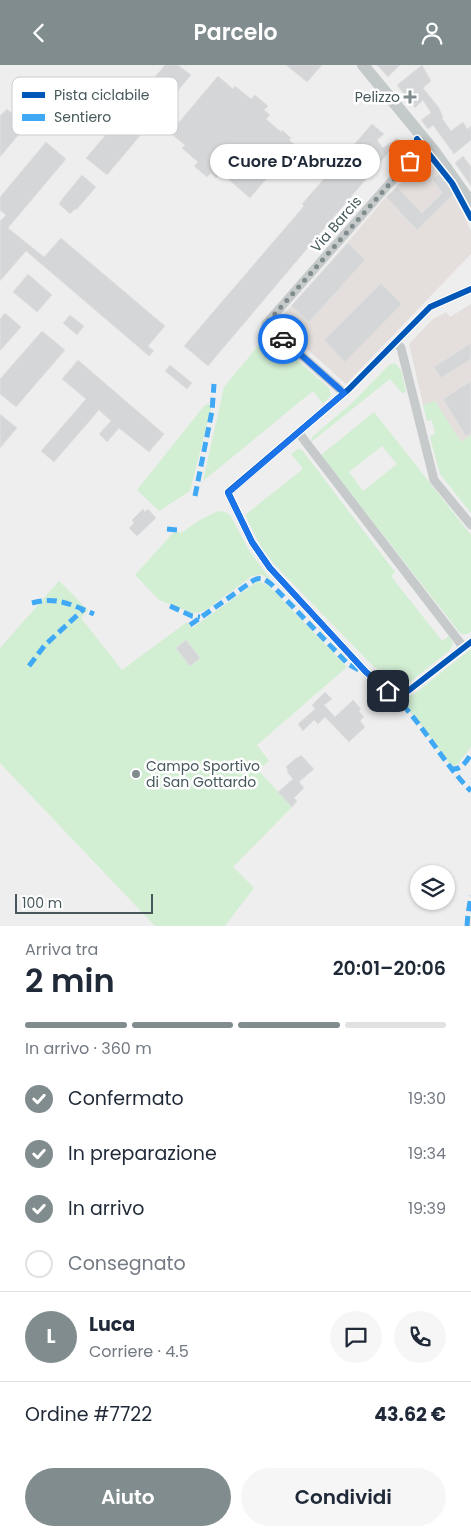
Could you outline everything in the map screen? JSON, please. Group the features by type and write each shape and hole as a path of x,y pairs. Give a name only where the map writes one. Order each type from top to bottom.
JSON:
{"main road":[{"path":"363,65 426,142 471,203"}],"street":[{"name":"Via Barcis","path":"344,393 266,324 426,142"},
{"path":"298,432 467,645 404,693 395,694 388,691 366,672 270,568 252,542 228,493 298,432 344,393 430,307 470,288"},
{"path":"396,342 401,348 434,481 471,525"}],"shaded area":[{"path":"429,157 454,194 471,231 471,254 346,384 277,322 386,197"},
{"path":"471,304 471,477 440,474 430,436 435,434 432,420 427,421 409,344 432,320 446,312 450,317"}],"green space":[{"path":"268,334 329,388 331,395 323,404 313,391 203,481 224,387"},
{"path":"395,363 401,370 406,392 402,393 390,379 311,442 312,437 352,403 389,365"},
{"path":"435,401 461,442 471,435 471,513 440,474 430,436 435,434 432,420 427,421 423,405"},
{"path":"208,404 211,406 211,409 190,491 159,511 137,490 204,406"},
{"path":"374,412 471,535 471,632 461,634 321,455","holes":["382,446 397,464 363,491 349,472"]},
{"path":"298,449 302,450 395,572 391,576 442,641 449,636 453,643 450,650 406,685 395,683 372,665 273,563 260,545 245,515 303,469 291,454"},
{"path":"218,511 230,515 250,552 271,580 262,575 252,576 206,610 198,613 192,613 159,600 135,575 173,533 181,533"},
{"name":"Campo Sportivo di San Gottardo","path":"59,581 88,610 81,618 122,670 187,622 192,628 258,581 269,586 347,667 257,745 269,761 258,770 292,807 233,867 254,888 225,926 155,926 0,763 0,648"},
{"path":"471,649 471,747 454,767 451,766 399,698 414,694"}],"building":[{"path":"165,65 178,65 191,75 178,90 178,77 155,77"},
{"path":"286,65 322,65 307,82"},
{"path":"377,65 400,65 388,77"},
{"path":"422,65 431,81 423,88 439,108 442,118 451,131 463,122 467,129 471,126 471,140 454,154 433,125 428,129 421,120 431,113 423,100 415,108 397,85"},
{"path":"218,76 233,89 235,86 251,99 255,95 268,106 264,110 270,115 266,119 291,138 289,140 295,145 250,198 221,173 216,178 211,173 207,177 194,166 198,162 182,148 185,145 172,135 178,135 178,124"},
{"path":"7,109 12,113 12,135 18,135 0,157 0,116"},
{"path":"372,124 384,134 377,140 383,148 397,138 399,140 208,366 184,346 304,206 302,204"},
{"path":"106,135 141,135 107,175 86,158"},
{"path":"46,142 66,159 8,228 44,257 61,238 165,326 148,346 154,351 149,356 26,251 0,281 0,221 6,215 0,210 0,197"},
{"path":"463,156 471,167 471,186 455,163"},
{"path":"440,174 454,194 417,230 386,197 397,187 422,213 442,193 432,179"},
{"path":"82,175 96,187 76,210 70,214 59,204"},
{"path":"348,243 365,260 309,322 291,306"},
{"path":"28,274 52,295 37,312 13,292"},
{"path":"381,283 402,304 345,362 324,340"},
{"path":"5,313 21,327 0,351 0,319"},
{"path":"70,315 84,326 77,335 63,323"},
{"path":"42,331 65,350 16,407 0,394 0,379"},
{"path":"471,343 471,359 441,378 434,367"},
{"path":"78,360 164,434 149,452 119,428 107,442 99,434 111,421 99,410 54,462 41,451 86,399 62,379"},
{"path":"170,365 192,383 187,389 165,371"},
{"path":"471,381 471,433 466,436 443,399"},
{"path":"0,414 17,428 0,448"},
{"path":"143,509 145,512 148,509 156,518 137,536 129,528 134,523 132,520"},
{"path":"186,640 200,658 190,666 176,648"},
{"path":"325,692 332,699 324,705 335,717 353,700 361,709 359,711 364,717 360,721 365,727 349,742 325,717 318,724 314,720 303,731 298,724 315,709 312,705"},
{"path":"301,755 314,769 299,782 304,788 294,798 297,801 292,807 278,792 293,779 287,772 286,767"}],"marked path":[{"path":"195,496 212,411 214,384"},
{"path":"167,529 177,530"},
{"path":"190,625 254,580 263,579 271,584 348,664 359,670"},
{"path":"32,603 56,601 94,614"},
{"path":"170,606 192,616 200,617"},
{"path":"29,666 45,645 84,609"},
{"path":"392,694 413,717 451,768 471,791"},
{"path":"450,768 457,769 465,763 471,754"},
{"path":"467,926 471,896"}],"cycle path":[{"path":"417,139 452,183 471,218"},
{"path":"471,289 430,307 349,389 228,492 252,542 270,568 366,672 392,693 400,694 408,691 471,642"}],"way so far":[{"path":"283,339 266,324 410,161"}],"place":[{"name":"Pelizzo","path":"410,97"},
{"name":"Cuore D’Abruzzo","path":"410,161"},
{"name":"Campo Sportivo di San Gottardo","path":"136,774"}],"route":[{"path":"283,339 344,393 228,493 245,530 270,568 366,672 388,691"}]}
